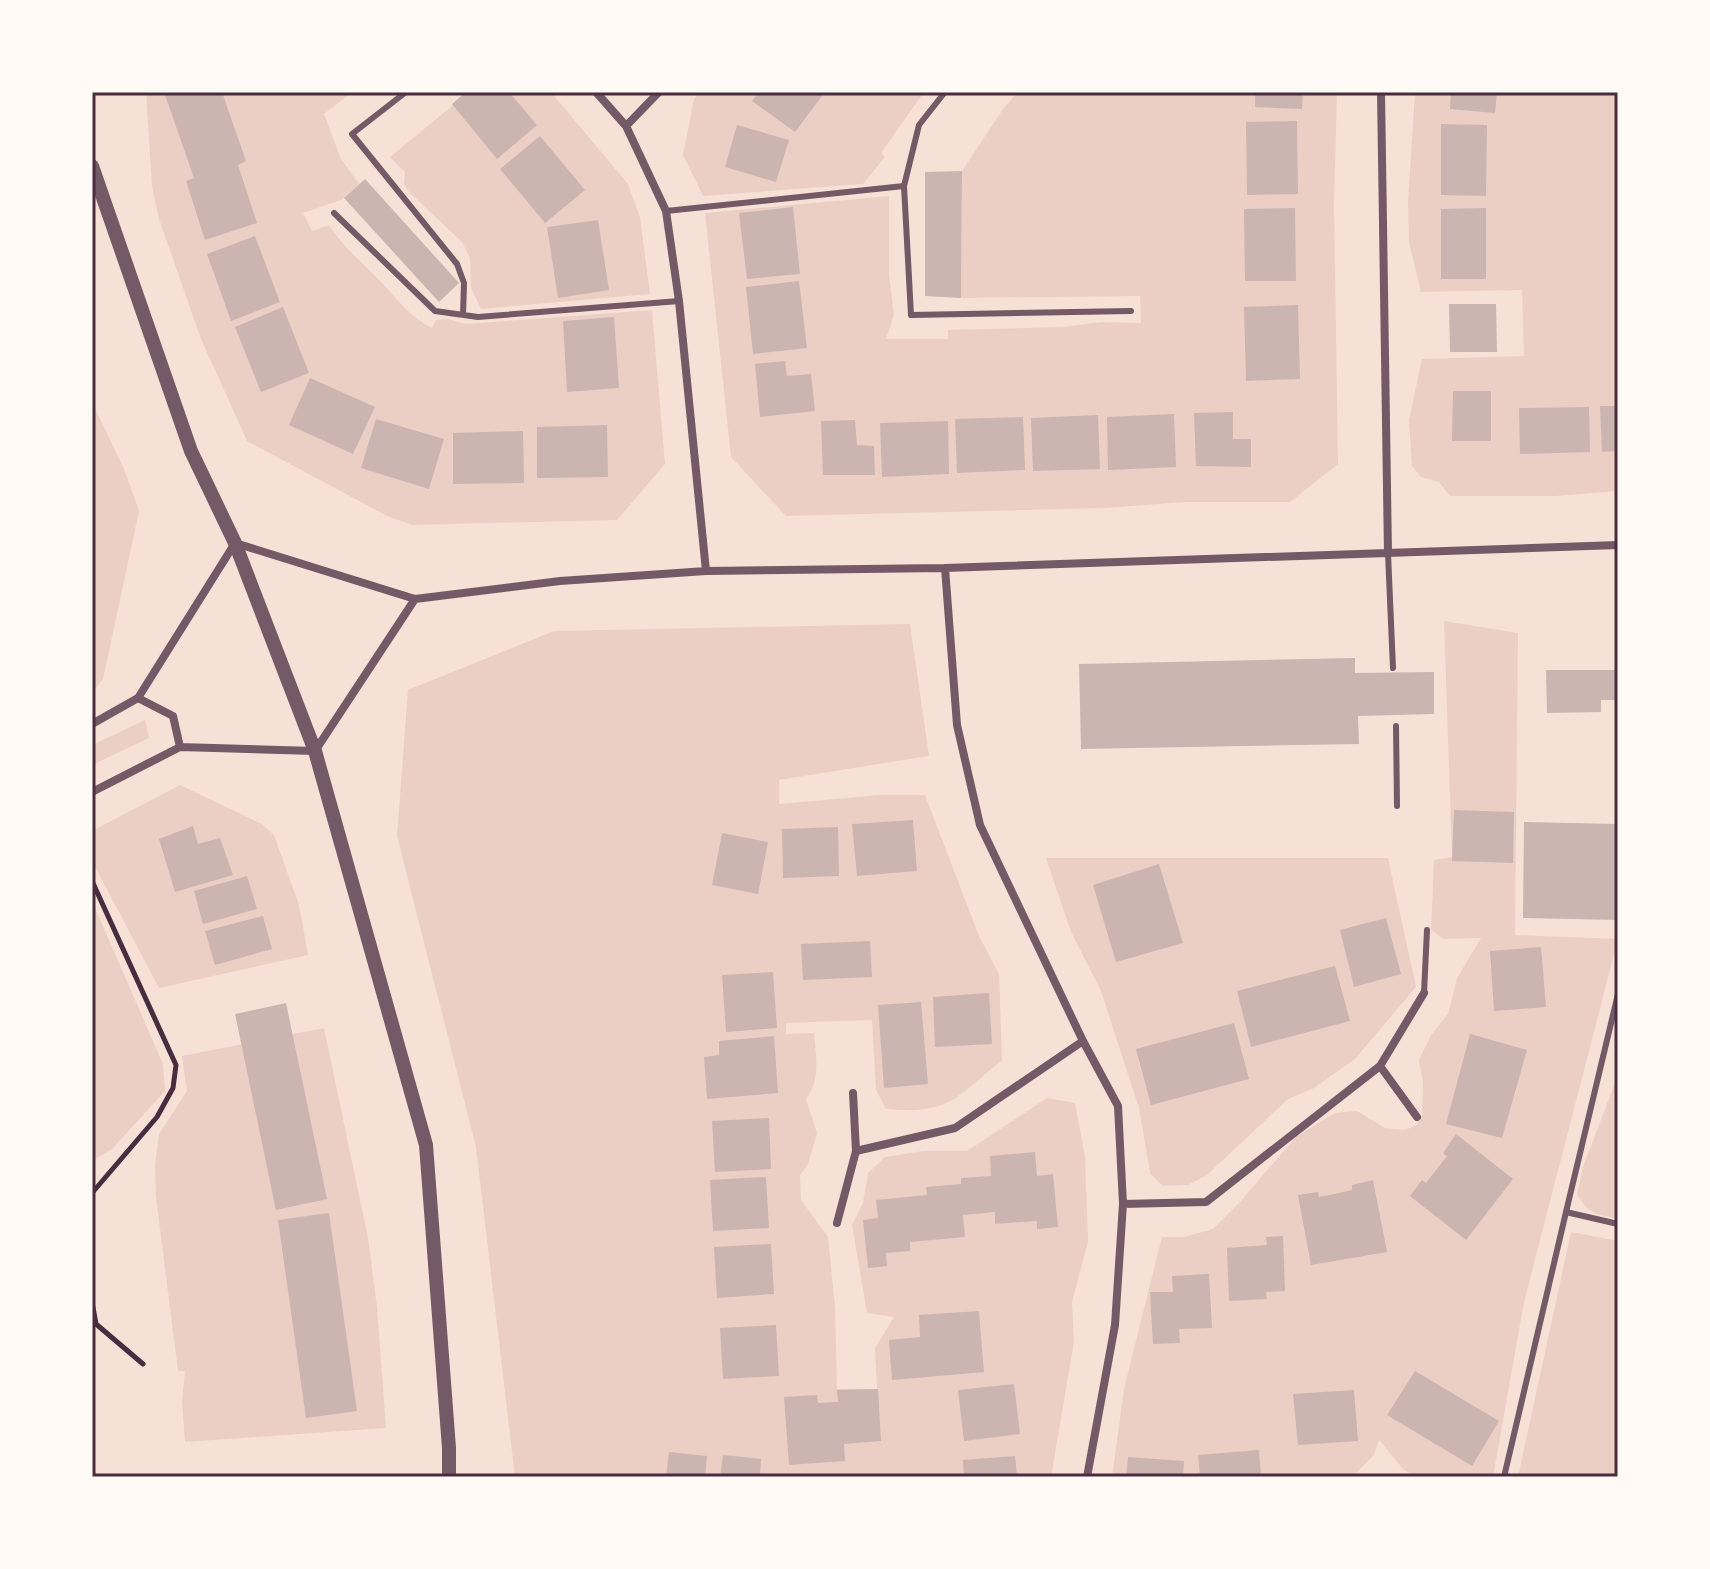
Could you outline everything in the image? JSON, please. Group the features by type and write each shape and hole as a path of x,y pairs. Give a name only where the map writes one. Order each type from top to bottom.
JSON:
{"street":[{"path":"596,92 626,126 666,211 679,301 706,571"},
{"path":"626,126 659,92"},
{"path":"1381,92 1388,554"},
{"path":"92,166 191,451 235,543 315,751 426,1145 449,1477"},
{"path":"235,543 415,599 560,581 706,571 945,568 1618,545"},
{"path":"92,724 138,698 235,543"},
{"path":"945,568 957,725 980,825 1083,1041 1118,1106 1123,1204 1115,1325 1087,1477"},
{"path":"315,751 415,599"},
{"path":"138,698 173,716 180,747"},
{"path":"92,792 180,747 315,751"},
{"path":"1123,1204 1206,1202 1380,1066 1424,993"},
{"path":"856,1151 955,1128 1083,1041"},
{"path":"1380,1066 1417,1117"},
{"path":"837,1223 856,1151 853,1093"}],"lane":[{"path":"406,92 352,134 457,264 464,283 463,315"},
{"path":"945,92 919,125 904,186 911,315 1131,311"},
{"path":"666,211 904,186"},
{"path":"334,213 435,311 478,317 679,301"},
{"path":"1388,554 1393,668"},
{"path":"1396,726 1397,806"},
{"path":"1424,993 1427,930"},
{"path":"1504,1477 1618,994"},
{"path":"1566,1212 1618,1224"}],"path":[{"path":"92,881 176,1065 173,1088 157,1117 92,1193"},
{"path":"92,1302 96,1324 143,1364"}],"shaded area":[{"path":"146,92 348,92 350,94 324,114 341,159 359,184 341,200 303,213 312,231 329,225 406,309 432,328 436,320 448,319 466,324 652,310 665,464 617,520 413,525 387,516 247,441 201,339 159,219 152,186"},
{"path":"469,92 551,92 628,184 640,217 650,294 481,309 471,288 470,258 462,242 409,192 404,184 405,172 390,157"},
{"path":"700,92 924,92 881,153 885,157 863,184 703,196 683,155 694,99"},
{"path":"1018,92 1337,92 1334,204 1338,464 1290,502 1184,502 1106,508 786,516 731,457 705,213 889,196 889,275 894,315 886,339 948,339 948,330 1063,327 1101,322 1141,323 1140,296 961,298 962,171 1003,109"},
{"path":"1415,92 1618,92 1618,491 1556,496 1450,496 1439,482 1421,477 1412,466 1409,420 1422,359 1524,356 1522,290 1421,292 1409,242 1408,201"},
{"path":"92,402 124,469 139,511 103,679 92,693"},
{"path":"1444,621 1518,633 1515,935 1618,939 1524,1302 1493,1477 1416,1477 1404,1470 1379,1440 1374,1455 1352,1477 1112,1477 1124,1389 1162,1237 1184,1237 1213,1229 1296,1137 1335,1113 1357,1111 1385,1128 1405,1130 1417,1125 1422,1115 1423,1083 1419,1060 1431,1035 1448,1014 1457,978 1481,938 1444,939 1431,930 1434,860 1452,857"},
{"path":"910,624 929,756 779,780 779,804 880,795 925,795 979,936 999,974 1002,1060 951,1101 925,1109 886,1109 876,1090 872,1020 786,1023 786,1034 814,1033 816,1050 816,1076 806,1099 817,1133 808,1164 800,1175 801,1200 828,1237 835,1307 837,1389 877,1389 875,1348 894,1317 867,1313 852,1225 863,1203 868,1173 885,1157 923,1151 967,1151 1047,1098 1075,1103 1085,1156 1088,1242 1072,1302 1074,1342 1051,1477 515,1477 476,1147 397,836 408,690 554,631"},
{"path":"145,720 149,738 92,765 92,745"},
{"path":"180,785 262,824 274,835 299,905 308,955 159,988 92,861 92,831"},
{"path":"1046,858 1388,858 1416,987 1355,1059 1314,1088 1288,1099 1207,1175 1188,1185 1163,1186 1150,1173 1139,1108 1101,991 1071,932"},
{"path":"92,901 163,1064 165,1091 112,1149 92,1161"},
{"path":"324,1028 368,1238 377,1307 386,1428 185,1442 182,1401 185,1371 178,1371 156,1197 155,1166 159,1134 187,1091 182,1056"},
{"path":"1618,1075 1618,1219 1594,1212 1585,1206 1577,1194 1583,1167"},
{"path":"1571,1232 1618,1241 1618,1477 1518,1477"}],"building":[{"path":"164,92 222,92 246,161 238,165 257,223 205,240 186,181 194,178"},
{"path":"466,92 509,92 537,125 497,159 452,104"},
{"path":"759,92 825,92 795,132 752,101"},
{"path":"1255,92 1303,92 1302,109 1255,107"},
{"path":"1451,92 1497,92 1495,113 1450,109"},
{"path":"1297,121 1298,194 1247,195 1246,122"},
{"path":"1441,124 1487,125 1486,196 1441,195"},
{"path":"737,125 789,140 776,182 725,167"},
{"path":"540,136 585,190 545,223 500,169"},
{"path":"962,171 961,298 925,296 925,172"},
{"path":"365,179 459,283 439,302 344,198"},
{"path":"793,207 800,274 747,279 739,213"},
{"path":"1295,208 1296,281 1245,281 1244,209"},
{"path":"1486,208 1486,279 1441,279 1441,209"},
{"path":"598,220 609,290 558,298 547,227"},
{"path":"255,236 280,302 231,321 207,254"},
{"path":"799,281 807,348 753,354 746,287"},
{"path":"1449,304 1496,304 1497,352 1450,352"},
{"path":"1298,305 1300,379 1246,381 1244,307"},
{"path":"283,307 309,373 261,392 235,327"},
{"path":"614,317 619,388 567,392 563,321"},
{"path":"785,361 787,376 811,374 815,411 760,417 755,364"},
{"path":"310,378 375,407 353,454 289,425"},
{"path":"1453,391 1491,391 1491,441 1452,441"},
{"path":"1600,406 1618,406 1618,451 1602,452"},
{"path":"1589,407 1590,452 1520,454 1519,408"},
{"path":"1233,412 1233,439 1251,439 1251,467 1196,466 1194,413"},
{"path":"1174,414 1176,467 1108,470 1107,417"},
{"path":"1098,415 1100,469 1033,471 1031,418"},
{"path":"1023,417 1025,470 957,473 955,419"},
{"path":"376,419 444,439 429,489 361,468"},
{"path":"855,420 857,445 874,446 875,475 823,475 821,421"},
{"path":"948,421 949,474 882,477 880,423"},
{"path":"607,425 608,477 537,478 537,427"},
{"path":"523,431 524,483 453,484 453,433"},
{"path":"1355,658 1355,673 1434,672 1434,714 1358,716 1359,744 1081,749 1079,664"},
{"path":"1546,670 1618,670 1618,700 1601,700 1601,712 1547,713"},
{"path":"1454,810 1514,812 1513,863 1452,861"},
{"path":"913,820 917,871 857,876 852,824"},
{"path":"1524,822 1618,824 1618,920 1523,918"},
{"path":"193,826 198,844 220,838 233,875 175,892 159,839"},
{"path":"838,827 839,876 783,878 782,829"},
{"path":"722,833 768,842 758,894 712,885"},
{"path":"1159,864 1183,943 1116,962 1093,885"},
{"path":"247,876 257,909 203,924 194,891"},
{"path":"263,916 272,949 215,965 205,931"},
{"path":"1386,918 1401,974 1354,987 1340,930"},
{"path":"870,941 872,977 803,980 801,944"},
{"path":"1541,947 1546,1007 1494,1011 1490,951"},
{"path":"1335,966 1350,1021 1251,1047 1237,991"},
{"path":"773,972 777,1028 726,1032 722,975"},
{"path":"989,993 992,1044 935,1047 933,997"},
{"path":"921,1002 928,1084 884,1088 878,1005"},
{"path":"286,1003 327,1199 276,1210 235,1014"},
{"path":"1234,1023 1249,1079 1151,1105 1136,1049"},
{"path":"1470,1034 1527,1050 1502,1138 1446,1124"},
{"path":"774,1036 778,1093 707,1099 704,1057 719,1055 719,1041"},
{"path":"769,1118 771,1169 715,1172 712,1121"},
{"path":"1456,1134 1513,1179 1466,1240 1410,1196 1422,1180 1426,1183 1447,1156 1443,1153"},
{"path":"1035,1152 1037,1176 1053,1174 1058,1227 1037,1229 1037,1221 995,1224 995,1212 963,1215 965,1237 910,1242 910,1251 886,1253 887,1266 868,1268 863,1220 878,1218 876,1200 927,1195 926,1187 961,1184 961,1178 991,1176 990,1156"},
{"path":"766,1177 769,1228 713,1231 710,1180"},
{"path":"1373,1180 1387,1252 1311,1265 1298,1195 1318,1192 1319,1197 1335,1194 1352,1190 1352,1185"},
{"path":"329,1213 357,1411 306,1418 278,1220"},
{"path":"1283,1236 1285,1291 1266,1292 1267,1299 1229,1301 1227,1248 1267,1245 1266,1237"},
{"path":"771,1244 774,1294 717,1298 714,1247"},
{"path":"1209,1274 1212,1328 1179,1329 1180,1343 1153,1344 1150,1292 1173,1292 1172,1276"},
{"path":"979,1311 984,1372 892,1380 889,1340 920,1337 919,1315"},
{"path":"776,1325 779,1376 723,1379 720,1328"},
{"path":"1415,1371 1499,1421 1472,1466 1387,1415"},
{"path":"1014,1384 1020,1434 964,1441 958,1390"},
{"path":"878,1389 881,1441 844,1444 845,1461 789,1465 784,1397 817,1395 818,1403 838,1402 837,1390"},
{"path":"1354,1390 1358,1441 1298,1445 1293,1394"},
{"path":"1259,1450 1261,1477 1200,1477 1198,1455"},
{"path":"669,1452 707,1456 705,1477 666,1477"},
{"path":"723,1455 761,1459 760,1477 720,1477"},
{"path":"1015,1456 1017,1477 964,1477 963,1460"},
{"path":"1128,1457 1184,1461 1183,1477 1126,1477"}]}
